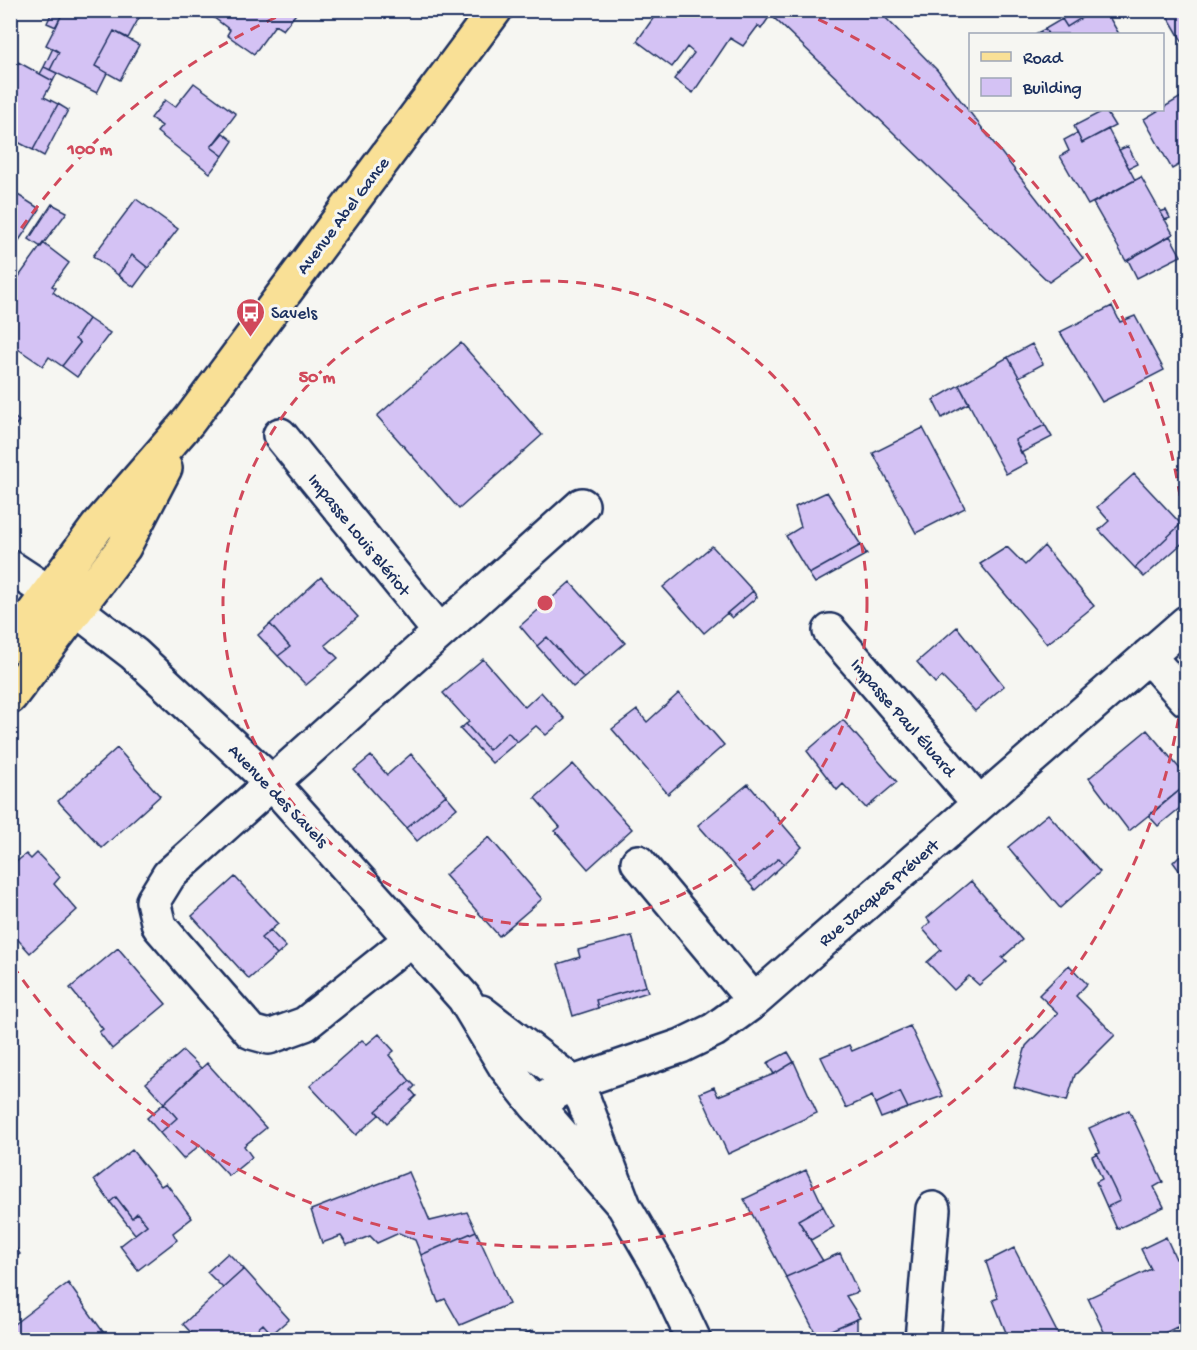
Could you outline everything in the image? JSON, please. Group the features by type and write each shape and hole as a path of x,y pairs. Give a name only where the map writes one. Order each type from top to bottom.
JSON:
{"main road":[{"name":"Avenue Abel Gance","path":"10,645 97,527 189,421 495,10"},
{"name":"Avenue Abel Gance","path":"10,697 124,547 189,421"}],"street":[{"name":"Impasse Louis Blériot","path":"280,435 440,632"},
{"path":"411,939 305,1024 269,1037 251,1032 159,927 153,901 169,875 582,505"},
{"name":"Avenue des Savels","path":"10,567 76,611 134,654 272,783 464,998 573,1083 584,1101 624,1206 661,1270 694,1340"},
{"name":"Rue Jacques Prévert","path":"535,1104 573,1083 681,1046 714,1030 754,1001 1186,622"},
{"name":"Impasse Paul Éluard","path":"830,631 979,803"},
{"path":"1148,656 1186,699"},
{"path":"638,862 754,1001"},
{"name":"Avenue des Savels","path":"464,998 505,1066 624,1206"},
{"path":"922,1340 933,1209"}],"building":[{"path":"53,10 64,10 56,27 47,23"},
{"path":"64,10 134,10 141,14 128,38 114,31 95,66 107,73 97,93 50,70 59,52 46,45"},
{"path":"299,10 283,30 275,25 254,54 227,35 230,30 205,11"},
{"path":"659,10 774,10 761,29 758,26 743,46 730,38 693,93 674,79 694,53 687,47 672,67 637,41"},
{"path":"774,10 878,10 937,70 1083,258 1049,282 771,15"},
{"path":"1080,10 1083,17 1067,27 1062,19"},
{"path":"1080,10 1105,10 1118,33 1047,33 1045,29 1062,19 1067,27 1083,17"},
{"path":"1164,10 1186,10 1186,48"},
{"path":"114,31 139,45 120,80 95,66"},
{"path":"53,48 59,52 50,70 44,67"},
{"path":"18,62 53,81 44,97 58,104 33,150 10,138 10,94 15,84 10,82 10,77"},
{"path":"44,67 57,73 53,81 40,74"},
{"path":"194,83 236,114 211,147 223,156 210,173 157,132 162,126 151,118 165,100 175,107"},
{"path":"1186,94 1186,161 1172,169 1144,119 1157,111 1164,111 1164,107"},
{"path":"58,104 68,110 44,156 33,150"},
{"path":"1106,111 1115,126 1082,143 1074,126"},
{"path":"1108,129 1135,180 1088,205 1060,156 1069,151 1064,140 1077,133 1082,143"},
{"path":"223,133 233,141 223,156 211,147"},
{"path":"1128,146 1137,164 1129,168 1119,150"},
{"path":"1141,177 1173,234 1126,261 1093,203"},
{"path":"10,190 40,209 10,254"},
{"path":"136,199 178,229 148,268 132,255 118,275 93,256"},
{"path":"52,204 67,212 41,247 29,239"},
{"path":"1166,210 1170,218 1165,220 1160,212"},
{"path":"1170,236 1181,256 1137,278 1128,260"},
{"path":"43,243 69,263 52,286 56,288 53,292 89,319 75,339 80,343 62,366 49,357 43,366 15,347 10,354 10,289"},
{"path":"132,255 148,268 134,287 118,275"},
{"path":"1112,306 1120,322 1135,316 1164,370 1102,402 1060,332"},
{"path":"89,319 110,333 77,377 62,366 80,343 75,339"},
{"path":"461,343 542,435 459,509 377,416"},
{"path":"1032,344 1043,364 1019,377 1008,357"},
{"path":"1008,357 1045,425 1015,440 1027,463 1006,474 959,385"},
{"path":"959,385 969,403 942,418 933,400"},
{"path":"10,414 19,421 10,432"},
{"path":"1045,425 1052,437 1021,453 1015,440"},
{"path":"923,428 965,508 916,533 873,453"},
{"path":"1134,474 1181,524 1135,568 1099,530 1109,521 1097,507"},
{"path":"827,492 861,545 809,574 786,536 801,527 795,507"},
{"path":"1181,524 1186,530 1186,540 1144,577 1135,568"},
{"path":"861,545 867,554 815,583 809,574"},
{"path":"712,546 753,591 704,633 663,587"},
{"path":"1044,546 1094,606 1047,644 980,564 1007,547 1025,565"},
{"path":"321,577 358,617 325,645 338,658 306,685 278,656 290,647 270,624"},
{"path":"570,582 625,643 584,678 547,637 537,646 520,626"},
{"path":"753,591 757,597 732,618 727,613"},
{"path":"270,624 290,647 278,656 258,635"},
{"path":"957,627 1004,686 975,711 942,677 935,683 917,662"},
{"path":"547,637 584,678 573,687 537,646"},
{"path":"483,659 525,707 541,692 565,719 546,735 536,726 517,742 508,732 489,750 466,724 469,722 443,693"},
{"path":"679,693 724,745 668,794 612,729 637,710 647,722"},
{"path":"843,720 897,782 866,808 843,784 837,790 807,751"},
{"path":"466,724 489,750 508,732 517,742 492,763 460,729"},
{"path":"1147,730 1186,776 1186,785 1129,831 1089,778"},
{"path":"117,748 160,796 102,848 58,801"},
{"path":"411,754 446,795 406,828 354,770 371,756 387,775"},
{"path":"573,764 632,829 588,869 555,831 560,827 535,798"},
{"path":"748,784 802,847 784,864 779,858 749,883 698,825"},
{"path":"1186,785 1186,803 1158,826 1149,816"},
{"path":"446,795 457,808 417,841 406,828"},
{"path":"1048,814 1100,872 1060,908 1008,847"},
{"path":"489,837 542,899 499,936 445,875"},
{"path":"1186,849 1186,880 1173,862"},
{"path":"37,853 60,877 54,884 77,910 30,953 10,931 10,867 26,854 31,859"},
{"path":"779,858 784,864 755,890 749,883"},
{"path":"235,877 278,924 261,938 277,955 249,979 192,916"},
{"path":"971,881 1022,940 1002,958 1007,961 979,985 969,976 954,990 927,962 941,950 923,929 930,922 927,918"},
{"path":"270,930 286,947 277,955 261,938"},
{"path":"632,936 646,986 596,1000 598,1008 573,1016 558,964 580,957 578,950"},
{"path":"118,948 166,1004 112,1049 99,1032 103,1029 70,988"},
{"path":"1069,965 1087,984 1076,996 1115,1035 1075,1075 1067,1101 1014,1087 1026,1046 1058,1013 1039,995"},
{"path":"646,986 648,992 598,1008 596,1000"},
{"path":"910,1026 943,1096 908,1108 900,1092 875,1104 872,1096 846,1108 821,1057 849,1045 852,1051"},
{"path":"379,1034 394,1051 389,1055 410,1081 376,1111 379,1115 356,1135 310,1086 362,1040 367,1044"},
{"path":"183,1051 201,1068 164,1103 146,1083"},
{"path":"788,1052 794,1062 774,1074 767,1063"},
{"path":"794,1062 817,1113 728,1154 700,1093 714,1087 718,1096 774,1074"},
{"path":"207,1063 266,1128 244,1146 252,1157 229,1176 200,1145 183,1159 160,1133 177,1118 164,1103"},
{"path":"410,1081 415,1086 411,1090 416,1096 387,1123 376,1111"},
{"path":"900,1092 908,1108 881,1118 875,1104"},
{"path":"164,1103 177,1118 160,1133 147,1118"},
{"path":"1129,1110 1163,1182 1154,1187 1164,1207 1117,1229 1107,1207 1120,1201 1097,1153 1100,1152 1089,1128"},
{"path":"132,1150 161,1186 166,1183 192,1218 173,1233 177,1240 138,1270 120,1246 147,1225 137,1213 132,1218 116,1197 110,1202 94,1180"},
{"path":"1097,1153 1120,1201 1107,1207 1096,1182 1102,1179 1092,1156"},
{"path":"806,1170 823,1206 798,1220 823,1261 786,1277 744,1199"},
{"path":"409,1172 430,1221 467,1212 476,1231 421,1255 415,1240 399,1233 377,1243 370,1236 347,1245 341,1236 322,1243 311,1210"},
{"path":"116,1197 132,1218 137,1213 147,1225 135,1234 110,1202"},
{"path":"823,1206 834,1227 811,1240 798,1220"},
{"path":"476,1231 509,1304 460,1325 445,1299 438,1302 421,1255"},
{"path":"1166,1237 1176,1259 1186,1254 1186,1331 1181,1334 1177,1327 1150,1340 1108,1340 1088,1298 1151,1269 1141,1249"},
{"path":"10,1239 20,1254 10,1260"},
{"path":"1014,1248 1061,1340 997,1340 1007,1335 993,1300 998,1298 986,1262"},
{"path":"228,1253 244,1269 223,1288 207,1272"},
{"path":"840,1253 858,1292 846,1296 860,1318 817,1336 786,1277"},
{"path":"244,1269 289,1319 272,1334 263,1324 245,1340 198,1340 183,1324"},
{"path":"68,1283 109,1340 10,1340 10,1327"},
{"path":"857,1319 857,1340 819,1340 817,1336"},
{"path":"263,1324 272,1334 266,1340 245,1340"},
{"path":"533,1330 538,1340 513,1340"}],"place":[{"name":"Savels","path":"250,338"}]}
